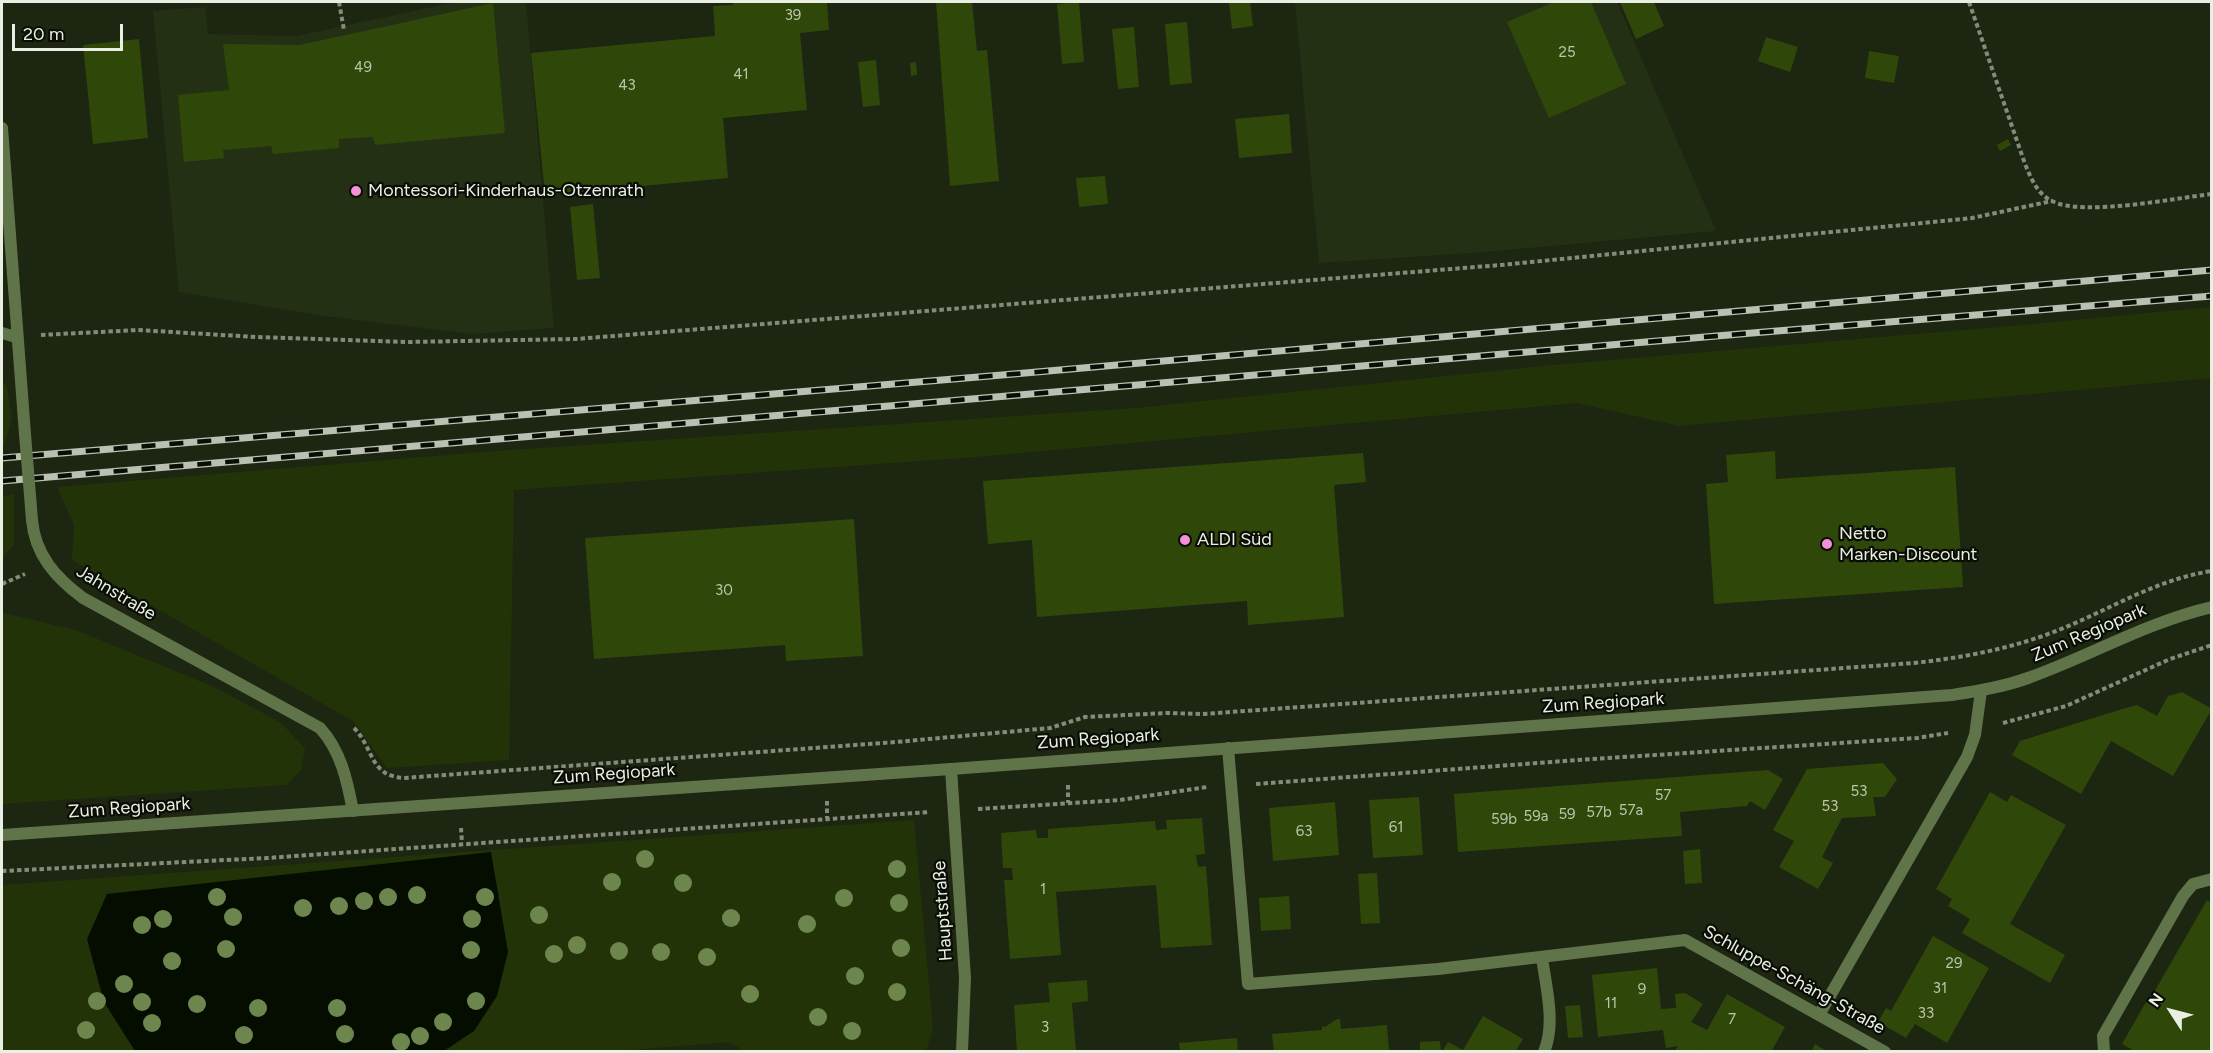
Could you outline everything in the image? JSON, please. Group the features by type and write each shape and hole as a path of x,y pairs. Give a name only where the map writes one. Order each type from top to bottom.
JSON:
{"street":[{"name":"Jahnstraße","path":"2,128 16,337 32,520 35,539 47,564 74,591 94,604 320,728 333,744 340,761 353,811"},
{"path":"2,333 16,337"},
{"name":"Zum Regiopark","path":"2,835 951,769 1952,695 2026,679 2166,620 2211,607"},
{"path":"1819,1015 1967,757 1976,728 1981,690"},
{"path":"1228,748 1232,786"},
{"name":"Hauptstraße","path":"951,769 965,978 962,1052"},
{"name":"Schluppe-Schäng-Straße","path":"1232,786 1248,984 1438,969 1685,940 1885,1052"},
{"path":"2104,1052 2103,1036 2182,896 2193,884 2211,879"},
{"path":"1542,958 1550,1023 1544,1052"}],"path":[{"path":"339,2 344,30"},
{"path":"1970,2 2032,180 2052,201"},
{"path":"16,337 138,330 408,342 576,339 1502,265 1972,218 2052,201 2083,208 2211,194"},
{"path":"348,723 364,741 376,766 393,777 404,778 907,741 1050,728 1085,717 1203,714 1914,663 1971,656 2019,644 2066,627 2160,584 2211,570"},
{"path":"2,871 267,858 1120,800 1200,788 1567,760 1917,738 2024,719 2066,706 2170,659 2211,645"}],"shaded area":[{"name":"Montessori-Kinderhaus-Otzenrath","path":"456,2 526,2 554,328 472,334 325,316 179,292 153,11 205,7 208,34 297,36"},
{"path":"1295,2 1617,2 1716,231 1485,252 1319,263"},
{"path":"2211,307 2211,378 1679,426 1577,403 976,457 514,490 509,760 387,768 353,721 72,560 74,525 57,487 495,451 1136,408 1553,365"},
{"path":"2,380 7,388 12,418 4,447 2,447"},
{"path":"14,494 14,544 2,559 2,496"},
{"path":"2,591 3,613 76,630 216,688 280,722 305,748 301,770 287,785 2,804"},
{"path":"914,820 933,1029 926,1051 746,1052 729,1042 606,1052 2,1052 2,885"},
{"path":"491,852 508,952 497,996 474,1031 444,1051 135,1051 104,1002 87,939 107,894"}],"building":[{"path":"733,2 827,2 829,30 800,33 807,110 723,118 728,178 545,195 531,53 715,36 713,6 733,5"},
{"path":"936,2 972,2 977,51 987,50 999,181 950,186"},
{"path":"1079,2 1084,62 1062,64 1057,4"},
{"path":"1229,2 1250,2 1253,26 1232,29"},
{"path":"1554,2 1591,2 1626,84 1549,118 1507,22"},
{"path":"1620,2 1654,2 1664,26 1636,39"},
{"path":"493,3 505,133 375,145 373,137 339,139 339,148 273,154 271,146 223,150 224,158 184,162 178,95 229,90 223,44 300,45"},
{"path":"1187,22 1192,83 1170,85 1165,24"},
{"path":"1134,27 1139,87 1118,89 1112,29"},
{"path":"1766,37 1798,47 1790,72 1758,61"},
{"path":"139,39 148,138 93,144 83,45"},
{"path":"1869,51 1899,56 1894,83 1865,78"},
{"path":"876,60 880,105 863,107 858,62"},
{"path":"916,62 917,75 911,76 910,63"},
{"path":"1289,114 1292,153 1239,158 1235,119"},
{"path":"2008,139 2011,145 2000,151 1997,145"},
{"path":"1105,176 1108,204 1079,207 1076,178"},
{"path":"593,204 600,278 577,280 570,207"},
{"name":"Netto Marken-Discount","path":"1775,451 1776,479 1955,467 1963,587 1714,604 1706,484 1728,482 1726,455"},
{"name":"ALDI Süd","path":"1363,453 1366,482 1334,485 1344,617 1248,625 1247,601 1037,617 1032,540 988,544 983,481"},
{"path":"854,519 863,656 786,661 785,645 594,659 585,538"},
{"path":"2182,692 2212,709 2173,776 2111,741 2081,794 2012,755 2020,741 2122,709 2137,705 2157,716 2168,696"},
{"path":"1883,763 1897,779 1885,797 1873,797 1876,816 1842,818 1822,857 1833,863 1818,889 1779,867 1794,841 1773,830 1807,769"},
{"path":"1768,770 1783,779 1765,810 1750,801 1747,806 1680,812 1682,836 1458,852 1454,794"},
{"path":"1990,792 2007,802 2011,795 2066,825 2010,924 2065,955 2050,983 1962,933 1970,919 1948,906 1952,899 1936,889"},
{"path":"1419,797 1423,855 1373,858 1369,800"},
{"path":"1335,802 1339,855 1273,861 1269,808"},
{"path":"1202,818 1205,854 1196,855 1198,867 1206,866 1212,945 1161,948 1156,885 1056,892 1061,955 1010,959 1004,880 1013,880 1012,868 1003,868 1001,833 1036,830 1037,838 1048,838 1048,829 1155,821 1156,830 1167,829 1166,820"},
{"path":"1700,849 1702,883 1685,884 1683,851"},
{"path":"1377,873 1380,923 1361,924 1358,874"},
{"path":"1289,896 1291,929 1261,931 1259,898"},
{"path":"2207,900 2211,903 2211,1052 2136,1052 2122,1044"},
{"path":"1933,936 1989,968 1947,1043 1915,1024 1906,1038 1878,1022 1886,1008 1891,1011"},
{"path":"1657,968 1661,1009 1676,1008 1675,994 1685,993 1703,1004 1691,1022 1707,1030 1727,994 1785,1027 1771,1052 1700,1052 1696,1049 1695,1052 1674,1052 1678,1046 1666,1048 1663,1030 1598,1037 1592,975"},
{"path":"1087,980 1088,1001 1072,1003 1076,1052 1017,1052 1014,1005 1050,1002 1048,983"},
{"path":"1580,1005 1583,1037 1568,1038 1565,1006"},
{"path":"1483,1016 1523,1039 1515,1052 1442,1052 1448,1042 1463,1050"},
{"path":"1340,1019 1341,1029 1387,1025 1389,1052 1274,1052 1272,1034 1322,1030 1322,1026 1325,1027"},
{"path":"1237,1038 1238,1052 1180,1052 1179,1043"},
{"path":"1440,1041 1441,1052 1420,1052 1420,1042"},
{"path":"1815,1044 1828,1052 1811,1052"}],"railway":[{"path":"2,458 1002,375 2212,270"},
{"path":"2,481 2212,296"}],"place":[{"name":"Montessori-Kinderhaus-Otzenrath","path":"356,191"},
{"name":"ALDI Süd","path":"1185,540"},
{"name":"Netto Marken-Discount","path":"1827,544"}]}
